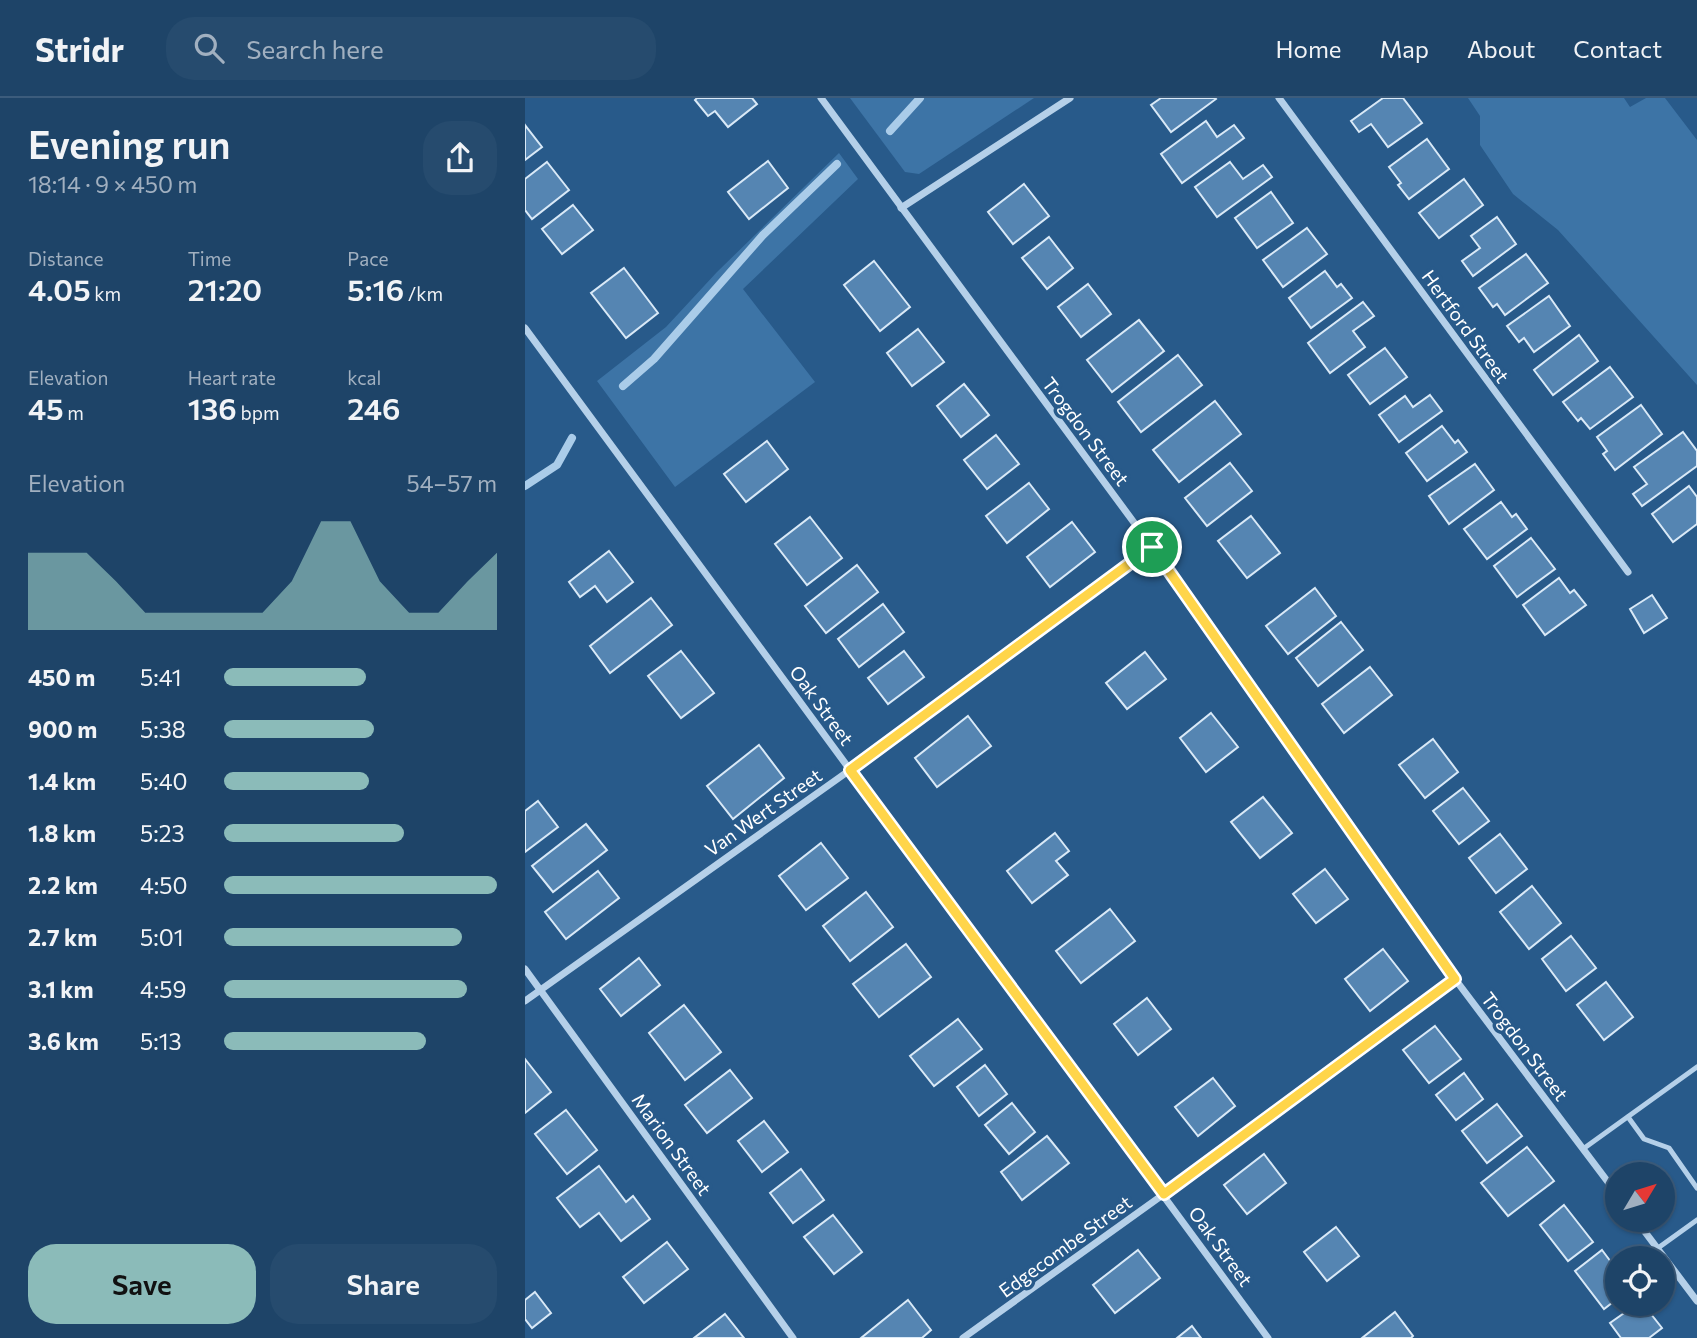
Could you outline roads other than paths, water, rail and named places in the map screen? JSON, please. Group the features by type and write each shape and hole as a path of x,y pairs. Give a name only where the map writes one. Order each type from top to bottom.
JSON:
{"street":[{"name":"Trogdon Street","path":"821,98 1152,547 1455,979 1605,1178"},
{"path":"901,208 1070,98"},
{"name":"Hertford Street","path":"1279,98 1628,572"},
{"name":"Oak Street","path":"525,328 1268,1338"},
{"name":"Van Wert Street","path":"525,1001 850,770 1152,547"},
{"name":"Marion Street","path":"525,970 793,1338"},
{"name":"Edgecombe Street","path":"963,1338 1164,1194 1455,979"},
{"path":"1645,1232 1656,1246"},
{"path":"1675,1271 1697,1301"}],"lane":[{"path":"1583,1149 1697,1067"},
{"path":"1628,1117 1644,1139 1669,1148 1697,1188"},
{"path":"1661,1246 1697,1220"}],"waterway":[{"path":"890,131 920,98"},
{"path":"623,386 654,359 763,235 837,164"},
{"path":"525,486 557,465 572,438"}]}
